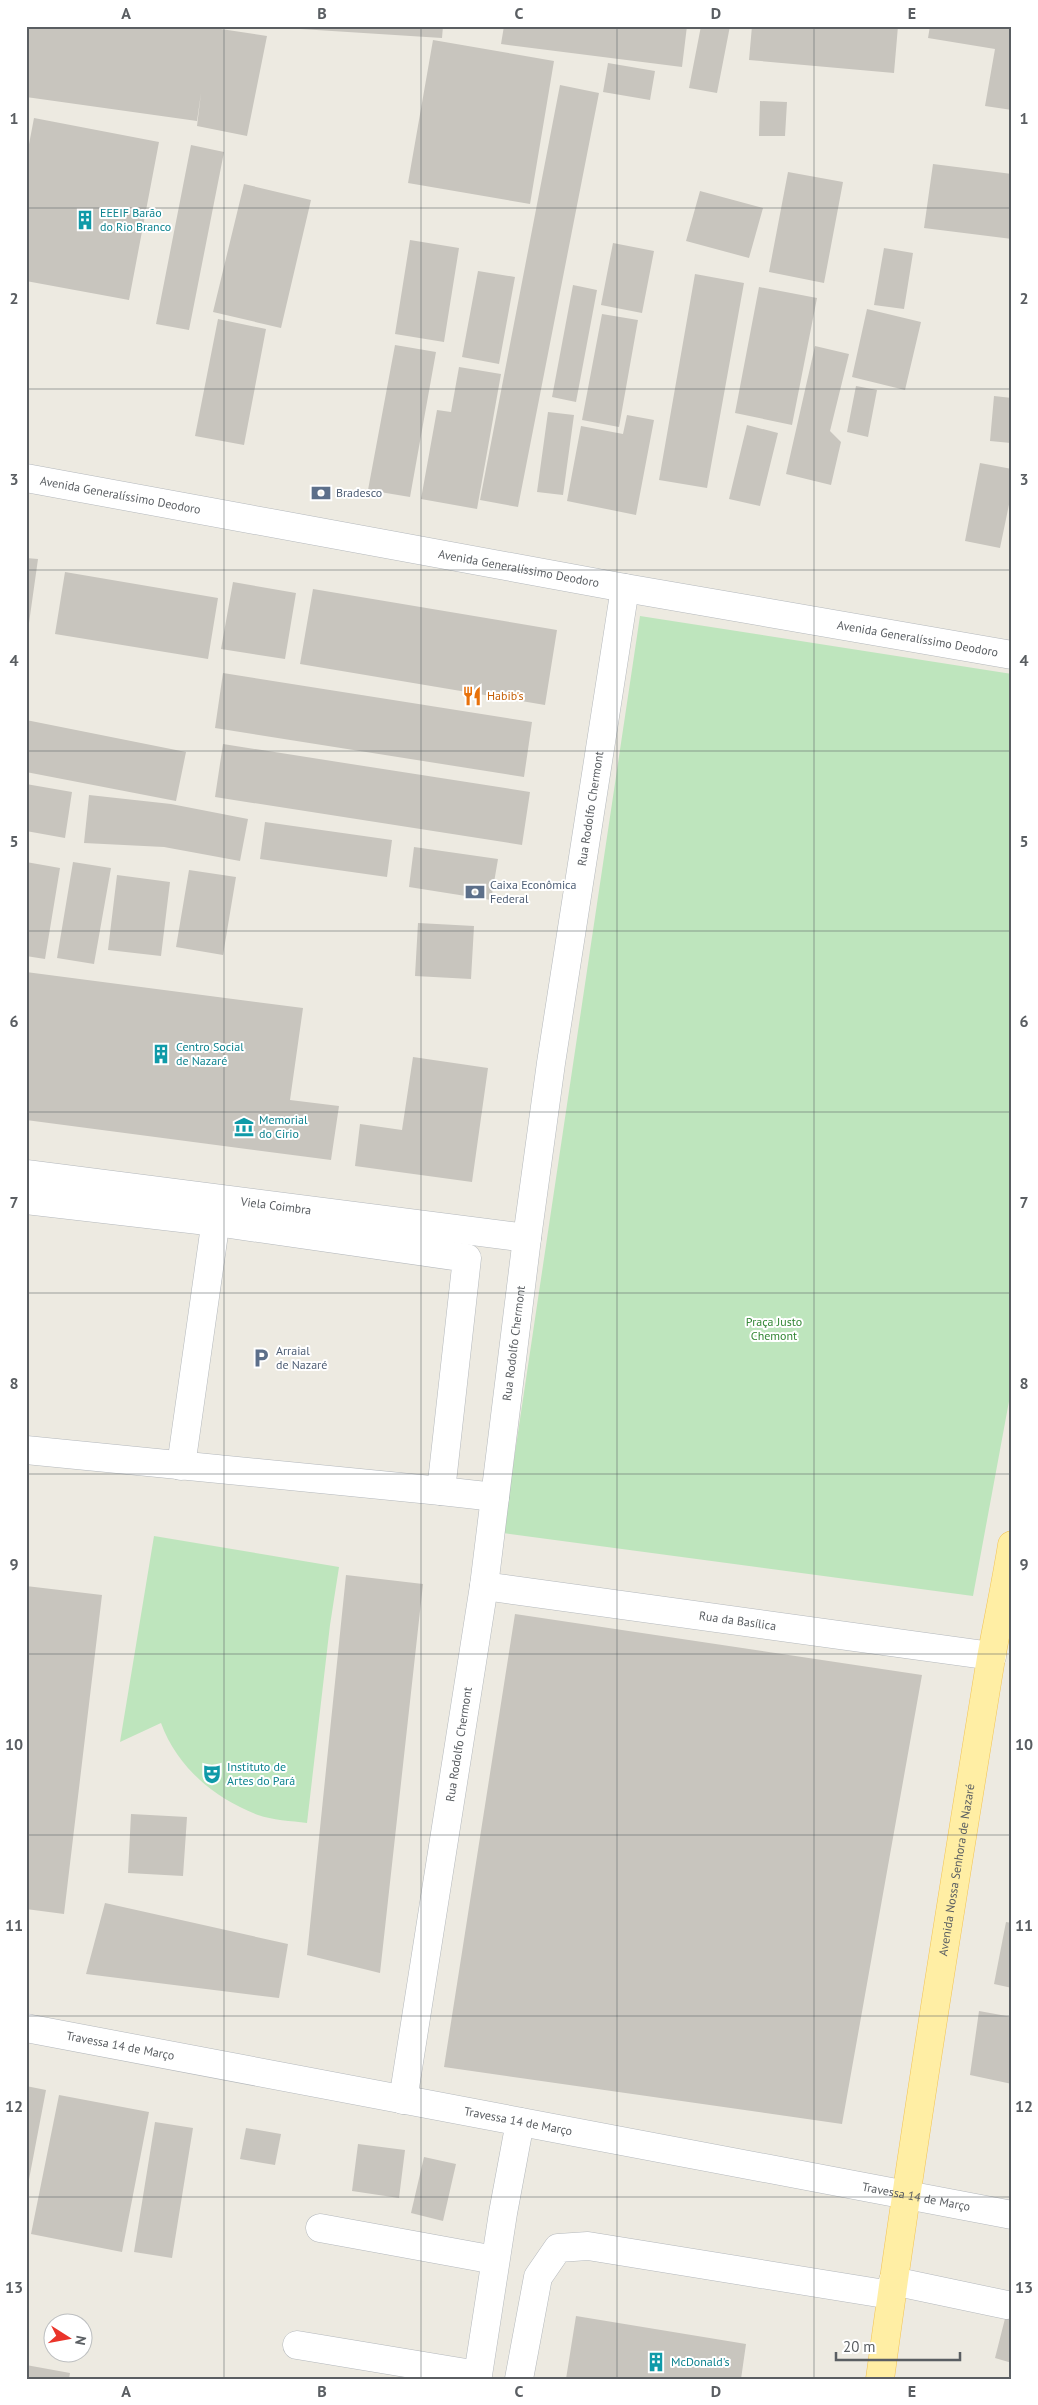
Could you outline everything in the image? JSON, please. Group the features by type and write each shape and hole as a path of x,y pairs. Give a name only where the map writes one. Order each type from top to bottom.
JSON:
{"main road":[{"name":"Avenida Nossa Senhora de Nazaré","path":"880,2379 904,2195 925,2081 992,1656 1011,1560"}],"street":[{"name":"Avenida Generalíssimo Deodoro","path":"26,478 625,588 1012,655"},
{"name":"Rua Rodolfo Chermont","path":"403,2100 484,1586 527,1238 551,1063 625,588"},
{"name":"Viela Coimbra","path":"26,1174 217,1210 527,1238"},
{"path":"26,1200 217,1210 467,1258 441,1491"},
{"path":"181,1466 217,1210"},
{"path":"26,1450 496,1496"},
{"name":"Rua da Basílica","path":"484,1586 992,1656"},
{"name":"Travessa 14 de Março","path":"26,2028 1012,2215"},
{"path":"297,2345 478,2375 495,2260 520,2122"},
{"path":"320,2228 495,2260"},
{"path":"519,2379 538,2276 558,2248 588,2246 1008,2304"}],"green space":[{"name":"Praça Justo Chemont","path":"640,616 1012,674 1012,1385 973,1596 503,1533"},
{"path":"154,1536 339,1567 330,1625 307,1823 258,1815 227,1800 212,1790 187,1767 177,1754 161,1723 120,1742"}],"building":[{"path":"26,26 201,26 267,36 247,136 197,126 201,93 197,121 26,97"},
{"path":"285,26 443,26 442,38 285,28"},
{"path":"504,26 687,26 682,67 501,44"},
{"path":"701,26 730,26 717,93 689,88"},
{"path":"752,26 898,26 894,73 749,60"},
{"path":"930,26 1012,26 1012,110 985,106 995,49 928,38"},
{"path":"433,40 554,61 530,204 408,183"},
{"path":"608,63 655,71 650,100 603,92"},
{"path":"560,85 599,93 518,507 480,500"},
{"path":"760,101 787,102 785,136 759,136"},
{"name":"EEEIF Barão do Rio Branco","path":"34,118 159,142 129,300 26,281 26,160"},
{"path":"191,145 224,152 189,330 156,324"},
{"path":"933,164 1012,174 1012,239 924,228"},
{"path":"788,172 843,182 824,283 769,272"},
{"path":"244,184 311,200 281,328 213,312"},
{"path":"700,191 763,208 749,258 686,241"},
{"path":"410,240 459,248 444,342 395,334"},
{"path":"613,243 654,251 642,313 601,305"},
{"path":"884,248 913,253 904,309 874,305"},
{"path":"478,271 515,277 499,364 462,357"},
{"path":"695,274 744,283 707,488 659,480"},
{"path":"573,285 597,290 576,402 552,397"},
{"path":"759,287 817,298 792,425 735,413"},
{"path":"867,309 921,322 905,390 852,377"},
{"path":"602,314 638,320 619,427 582,420"},
{"path":"218,319 266,329 244,445 195,436"},
{"path":"395,345 436,352 410,497 368,490"},
{"path":"815,346 849,354 830,431 841,442 831,485 786,474"},
{"path":"459,367 501,374 477,509 421,499 437,410 451,412"},
{"path":"856,386 877,390 868,437 847,432"},
{"path":"994,396 1012,398 1011,443 990,441"},
{"path":"548,412 574,415 563,495 537,492"},
{"path":"627,415 654,420 636,515 567,501 581,426 623,434"},
{"path":"747,425 778,433 760,506 729,499"},
{"path":"980,463 1012,469 1012,490 1000,548 965,541"},
{"path":"26,558 38,559 29,623 26,622"},
{"path":"65,572 218,598 208,659 55,634"},
{"path":"233,582 296,593 285,659 221,649"},
{"path":"313,589 557,630 545,705 300,664"},
{"path":"223,673 532,722 524,777 215,728"},
{"path":"26,720 186,752 176,801 26,772"},
{"path":"223,744 530,792 522,845 215,797"},
{"path":"26,784 72,792 65,838 26,831"},
{"path":"89,795 171,804 248,819 240,861 164,847 84,843"},
{"path":"265,822 392,840 387,877 260,859"},
{"path":"414,847 498,859 491,900 409,887"},
{"path":"26,862 60,868 45,959 26,956"},
{"path":"73,862 111,868 94,964 57,958"},
{"path":"189,870 236,877 223,955 176,947"},
{"path":"117,875 170,882 161,956 108,950"},
{"path":"418,923 474,926 471,979 415,976"},
{"name":"Centro Social de Nazaré","path":"26,972 303,1008 290,1100 339,1106 331,1160 26,1120"},
{"path":"413,1057 488,1068 472,1182 355,1166 360,1124 402,1130"},
{"path":"346,1575 423,1584 380,1973 307,1955"},
{"path":"26,1586 102,1595 64,1914 26,1909"},
{"path":"515,1614 922,1675 842,2124 444,2067"},
{"path":"131,1814 187,1817 183,1876 128,1873"},
{"path":"105,1903 288,1944 279,1998 86,1974"},
{"path":"1006,1922 1012,1923 1012,1988 994,1984"},
{"path":"979,2011 1012,2017 1012,2084 970,2075"},
{"path":"26,2086 46,2090 27,2190 26,2190"},
{"path":"59,2095 149,2112 122,2252 31,2234"},
{"path":"155,2122 193,2128 172,2258 134,2252"},
{"path":"246,2128 281,2134 275,2165 240,2159"},
{"path":"358,2144 405,2150 399,2198 352,2191"},
{"path":"424,2157 456,2164 443,2221 411,2213"},
{"path":"1012,2295 1012,2363 995,2358"},
{"name":"McDonald's","path":"576,2316 746,2344 741,2379 566,2379"},
{"path":"26,2365 70,2373 69,2379 26,2379"}],"place":[{"name":"EEEIF Barão do Rio Branco","path":"85,220"},
{"name":"Bradesco","path":"321,493"},
{"name":"Habib's","path":"472,696"},
{"name":"Caixa Econômica Federal","path":"475,892"},
{"name":"Centro Social de Nazaré","path":"161,1054"},
{"name":"Memorial do Cirio","path":"244,1127"},
{"name":"Arraial de Nazaré","path":"261,1358"},
{"name":"Instituto de Artes do Pará","path":"212,1774"},
{"name":"McDonald's","path":"656,2362"}]}
